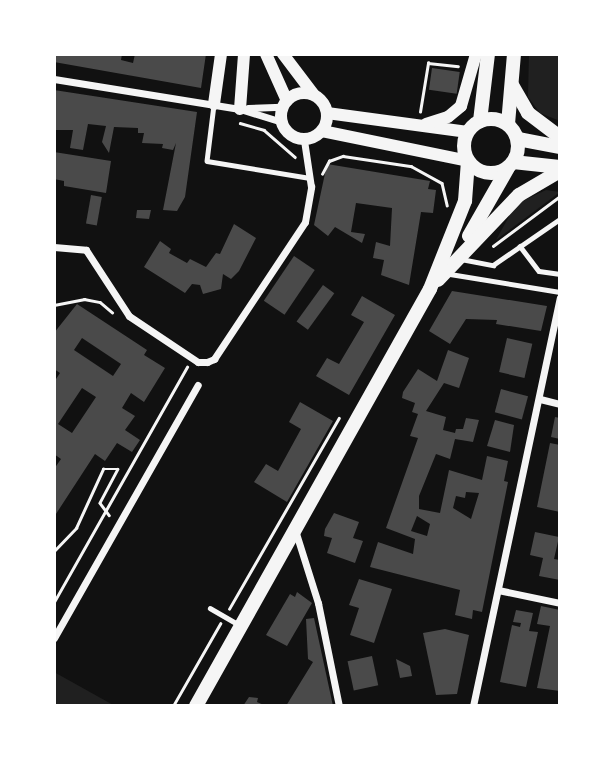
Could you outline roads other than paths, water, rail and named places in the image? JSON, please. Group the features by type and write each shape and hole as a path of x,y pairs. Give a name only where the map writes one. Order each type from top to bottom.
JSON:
{"main road":[{"path":"480,121 488,54"},
{"path":"508,124 514,54"},
{"path":"512,85 528,113 560,137"},
{"path":"196,706 430,289 465,201 468,160 464,146 468,132 480,121 495,119 508,124 518,139 560,147"},
{"path":"457,259 511,165 518,139"},
{"path":"468,160 487,173 511,165 560,169"},
{"path":"430,289 519,195 560,169"}],"street":[{"path":"214,104 220,54"},
{"path":"240,109 244,54"},
{"path":"266,54 284,104 282,122 290,135 304,140 322,131 468,160"},
{"path":"283,54 327,113 418,120 468,132"},
{"path":"418,120 448,117 461,106 476,54"},
{"path":"54,79 214,104 282,122"},
{"path":"240,109 284,104 300,93 314,95"},
{"path":"322,131 327,113"},
{"path":"54,247 86,250 129,316 193,358 207,362 214,359 296,239 310,200 310,178 304,140"},
{"path":"473,706 560,299"},
{"path":"54,638 198,385"},
{"path":"540,399 560,404"},
{"path":"295,530 317,603 339,706"},
{"path":"498,590 560,603"}],"lane":[{"path":"214,104 207,161 310,178"},
{"path":"457,259 493,265 560,219"},
{"path":"520,246 539,271 560,274"},
{"path":"444,273 560,292"},
{"path":"210,608 241,626"}]}
